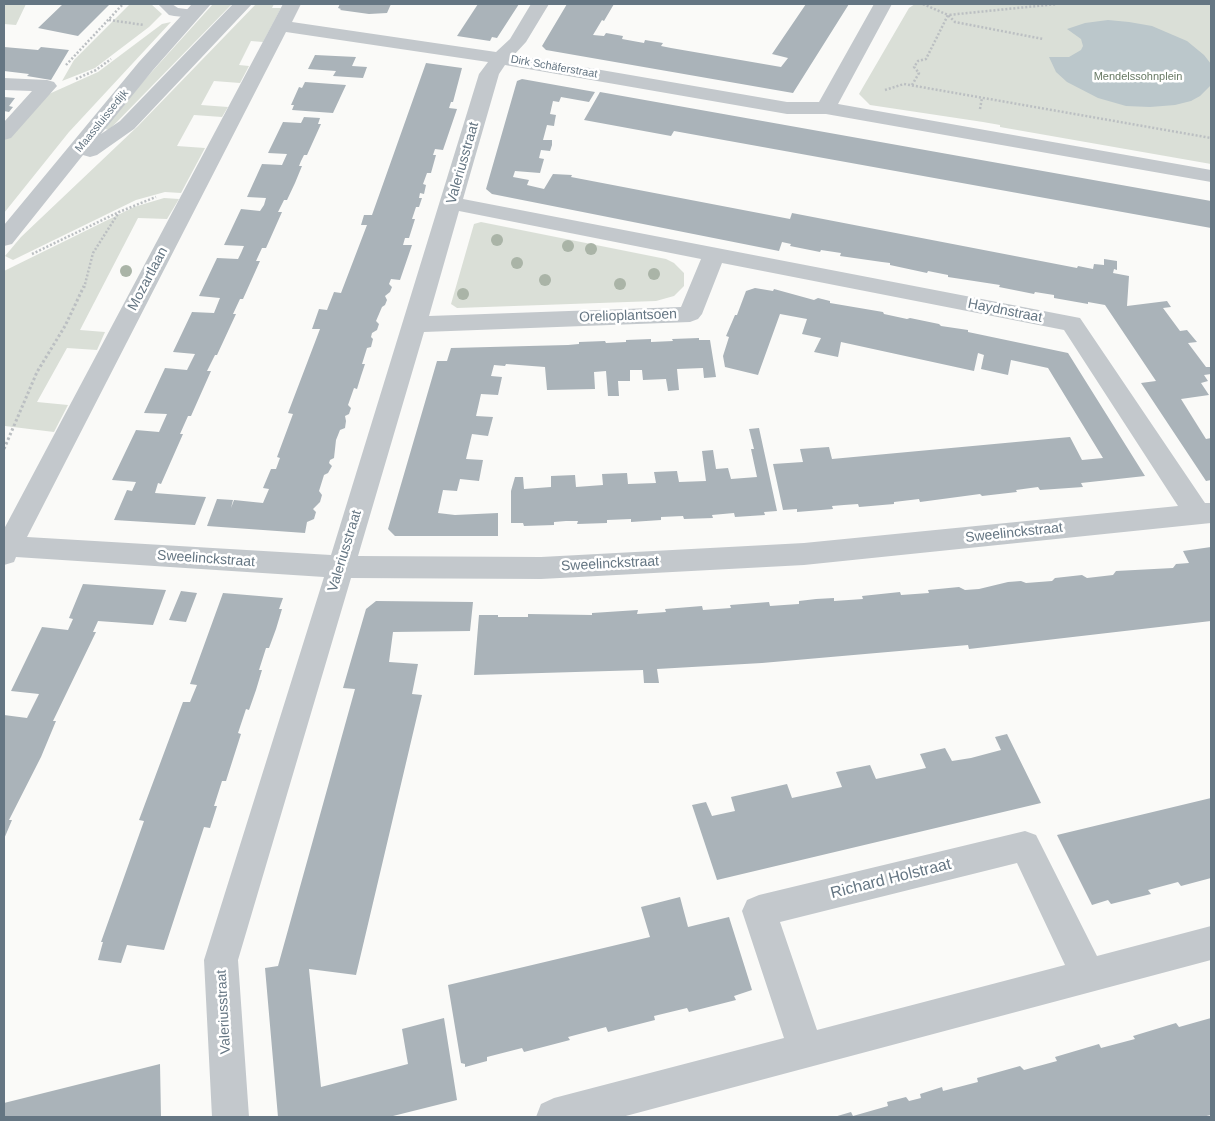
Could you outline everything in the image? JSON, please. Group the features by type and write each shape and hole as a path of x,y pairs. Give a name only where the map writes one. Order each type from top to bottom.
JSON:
{"street":[{"path":"60,173 127,124 243,4"},
{"name":"Mozartlaan","path":"6,550 292,4"},
{"name":"Valeriusstraat","path":"230,1117 221,960 452,202 489,74 500,58 517,42 540,4"},
{"path":"883,4 826,108 1211,176"},
{"name":"Maassluissedijk","path":"4,239 146,66 198,9"},
{"name":"Dirk Schäferstraat","path":"280,26 500,58 787,108 826,108"},
{"path":"4,84 47,86"},
{"path":"4,134 47,86"},
{"path":"452,202 714,255"},
{"name":"Orelioplantsoen","path":"415,324 690,314 714,255"},
{"name":"Haydnstraat","path":"714,255 1072,324 1204,514"},
{"name":"Sweelinckstraat","path":"6,550 340,567 541,568 804,554 1204,514"},
{"name":"Richard Holstraat","path":"806,1051 758,911 1025,846 1088,976"},
{"path":"554,1117 1211,943"}],"lane":[{"path":"165,4 174,12 198,9"}],"path":[{"path":"47,86 123,4"},
{"path":"923,4 948,15 954,22 1042,39"},
{"path":"948,15 1057,4"},
{"path":"912,85 919,73 914,67 918,61 926,58 948,15"},
{"path":"108,20 143,24"},
{"path":"47,86 57,87 96,70 118,54"},
{"path":"826,108 904,84 1211,138"},
{"path":"25,258 119,212 163,194 192,196"},
{"path":"4,448 37,372 65,326 85,285 93,253 119,212"}],"green space":[{"path":"4,4 26,4 16,25 4,24"},
{"path":"130,4 151,4 162,14 149,27 95,68 62,81 74,60"},
{"path":"213,4 232,4 109,130 101,128"},
{"path":"256,4 274,4 272,8 281,8 263,42 251,41 239,65 249,66 240,83 214,81 201,105 228,107 222,117 194,115 177,146 205,148 181,193 165,192 136,200 13,260 5,256 21,237 138,126"},
{"name":"Mendelssohnplein","path":"915,4 1211,4 1211,164 1000,127 1000,125 983,122 870,105 859,94 909,8"},
{"path":"171,22 69,132 4,213 4,139 40,98 98,72 162,24"},
{"path":"164,198 179,199 167,219 138,218 80,330 105,332 97,350 67,348 37,402 68,405 54,432 5,426 4,429 4,271 134,207"},
{"path":"481,222 666,259 674,263 684,273 684,286 674,296 656,301 457,308 451,304 474,224"}],"shaded area":[{"path":"1108,20 1152,26 1187,41 1204,55 1211,64 1211,85 1200,96 1191,101 1175,105 1150,107 1126,106 1098,98 1067,82 1056,72 1049,57 1069,57 1081,50 1083,46 1081,39 1067,29 1085,23"}],"building":[{"path":"63,4 110,4 78,36 38,28"},
{"path":"340,4 391,4 387,13 369,14 340,10 338,8"},
{"path":"478,4 519,4 497,38 492,37 490,41 457,36"},
{"path":"567,4 614,4 593,35 604,36 606,33 623,36 622,39 644,43 645,40 663,43 661,46 781,67 788,58 772,54 806,4 849,4 793,93 546,50 542,46"},
{"path":"4,47 38,50 41,47 69,50 51,80 27,76 29,74 4,71"},
{"path":"315,55 356,57 352,66 367,67 363,78 333,76 336,71 308,69"},
{"path":"426,63 462,68 453,102 451,102 449,108 457,109 443,150 435,149 433,155 436,155 431,173 427,173 423,184 426,185 424,194 420,193 419,198 422,198 419,207 416,207 412,219 415,219 409,238 405,238 403,245 412,245 400,280 391,279 389,284 392,287 385,296 387,300 376,321 379,324 377,330 372,333 371,347 367,348 362,364 365,364 357,389 354,388 348,405 351,408 349,414 345,416 345,428 340,430 336,440 334,458 329,463 332,466 328,473 324,475 319,491 322,495 320,502 313,509 316,512 314,519 307,522 305,533 207,526 217,499 233,500 231,508 234,500 263,503 269,489 263,488 271,469 276,469 280,458 277,457 293,414 288,413 320,329 312,329 319,309 327,310 334,292 341,293 367,225 361,225 364,215 372,215"},
{"path":"522,79 595,92 589,102 561,97 559,102 553,101 550,114 556,115 554,126 547,125 543,140 552,140 552,145 550,151 541,150 539,158 544,159 540,173 515,171 513,177 529,180 527,185 544,189 553,174 572,175 571,177 790,219 792,213 1077,268 1078,266 1093,269 1094,264 1104,265 1104,259 1117,261 1117,270 1114,269 1113,273 1129,276 1127,306 1167,301 1171,307 1163,308 1180,331 1187,330 1197,342 1188,343 1206,367 1211,367 1211,374 1204,375 1208,381 1201,383 1209,395 1181,399 1206,439 1211,438 1211,480 1206,481 1141,383 1156,381 1105,305 1054,298 1054,295 1035,292 1034,294 999,287 1000,285 948,277 948,275 928,271 927,273 890,265 890,263 840,256 841,253 821,250 820,252 790,246 791,244 782,242 779,251 492,194 486,189 517,81"},
{"path":"305,82 346,85 333,113 292,110 294,105 291,105 299,87 302,88"},
{"path":"600,92 1211,201 1211,228 674,131 671,136 584,120"},
{"path":"4,97 15,98 9,106 13,107 9,112 4,111"},
{"path":"304,117 320,118 318,124 321,124 307,155 304,155 301,161 299,166 302,166 287,200 284,200 278,212 282,212 266,248 262,248 256,261 260,261 243,299 240,299 233,314 236,314 217,355 215,355 207,371 211,371 191,416 188,416 180,434 183,434 161,484 158,483 155,493 206,497 195,525 114,520 127,490 132,491 136,482 112,480 136,430 159,432 167,414 144,413 165,368 187,370 195,354 173,352 192,312 214,313 220,298 199,296 217,258 238,259 241,253 244,246 224,245 241,209 260,211 264,205 266,198 247,197 262,164 282,165 287,154 268,153 283,122 301,123"},
{"path":"755,288 773,291 774,289 814,300 818,298 830,301 830,303 883,312 884,314 968,330 968,332 1068,353 1145,476 1081,483 1083,487 1040,490 1038,487 1016,490 1017,492 982,496 980,494 920,502 919,499 894,502 894,504 859,507 858,504 832,506 833,509 797,512 797,509 783,510 773,464 803,462 800,449 829,447 832,459 1070,437 1082,460 1103,458 1048,368 1011,360 1008,375 981,369 984,355 978,353 974,371 841,342 838,357 814,352 821,338 802,334 807,319 780,314 758,375 725,367 723,356 729,337 726,336 735,315 737,315 746,291"},
{"path":"699,338 699,340 710,340 716,377 704,378 703,368 677,369 679,390 668,391 666,379 643,380 642,370 630,370 630,381 618,381 619,396 608,396 606,371 594,372 595,389 547,390 545,367 494,365 491,376 502,377 498,395 481,394 476,416 493,417 488,436 472,434 466,459 483,460 479,481 460,479 457,491 443,490 438,513 455,515 498,513 498,536 395,536 388,529 437,361 447,361 451,348 568,345 579,344 579,342 605,341 606,343 651,339 651,342"},
{"path":"759,428 777,511 764,512 765,515 735,517 734,513 712,515 713,518 684,519 683,516 661,517 661,520 631,522 631,519 607,520 607,523 577,524 578,521 566,521 554,522 554,525 524,526 523,523 511,523 511,491 515,477 523,477 524,489 551,487 551,476 575,475 576,487 603,485 602,474 627,473 628,484 656,483 654,472 677,471 679,482 706,481 702,451 713,450 716,469 728,468 731,479 757,477 751,449 754,449 749,429"},
{"path":"1211,547 1211,621 969,649 968,645 762,663 657,669 659,683 644,683 643,670 474,675 479,615 528,617 528,614 592,615 592,613 638,610 637,614 666,612 665,609 702,606 703,610 731,608 730,605 769,602 770,606 799,604 799,601 816,599 834,598 834,601 863,599 862,596 900,592 901,595 929,593 928,590 959,587 965,590 979,589 1008,582 1052,581 1055,578 1082,575 1087,578 1113,575 1116,571 1173,568 1176,564 1189,563 1183,551"},
{"path":"83,584 166,590 153,625 98,621 93,632 96,632 53,721 56,721 41,757 9,820 12,820 4,839 4,715 27,718 39,694 11,691 42,627 68,630 73,619 69,618"},
{"path":"181,591 197,593 186,622 169,620"},
{"path":"223,593 283,598 276,629 269,648 266,648 259,670 262,670 256,690 249,710 246,709 238,733 241,734 226,781 222,781 214,806 217,806 210,828 204,827 164,950 127,945 121,963 98,960 103,942 101,942 144,821 139,820 183,702 190,702 197,685 190,684"},
{"path":"376,601 473,602 470,631 393,632 389,662 418,664 412,694 422,695 356,975 309,969 321,1087 408,1064 402,1029 444,1018 457,1100 389,1117 278,1117 265,968 278,966 355,689 343,688 366,609"},
{"path":"1007,734 1041,803 717,880 692,805 706,802 712,816 735,811 731,797 787,784 792,798 842,787 836,772 870,765 876,779 926,768 920,754 945,748 952,761 971,758 1001,750 995,737"},
{"path":"1211,798 1211,878 1181,886 1178,882 1148,890 1151,894 1111,904 1108,900 1092,905 1057,835"},
{"path":"680,897 688,927 729,917 752,990 734,996 736,1000 689,1012 687,1008 654,1016 655,1020 608,1032 606,1027 568,1037 570,1040 524,1052 522,1048 487,1057 487,1061 465,1067 465,1064 461,1063 448,985 650,937 641,907"},
{"path":"1211,1018 1211,1115 1202,1117 834,1117 851,1112 853,1116 888,1106 887,1102 906,1097 909,1101 921,1098 920,1094 942,1087 943,1091 978,1082 977,1078 1020,1066 1024,1070 1057,1061 1055,1057 1099,1044 1101,1048 1135,1039 1133,1036 1176,1023 1179,1027"},
{"path":"160,1064 161,1117 4,1117 4,1103"}]}
